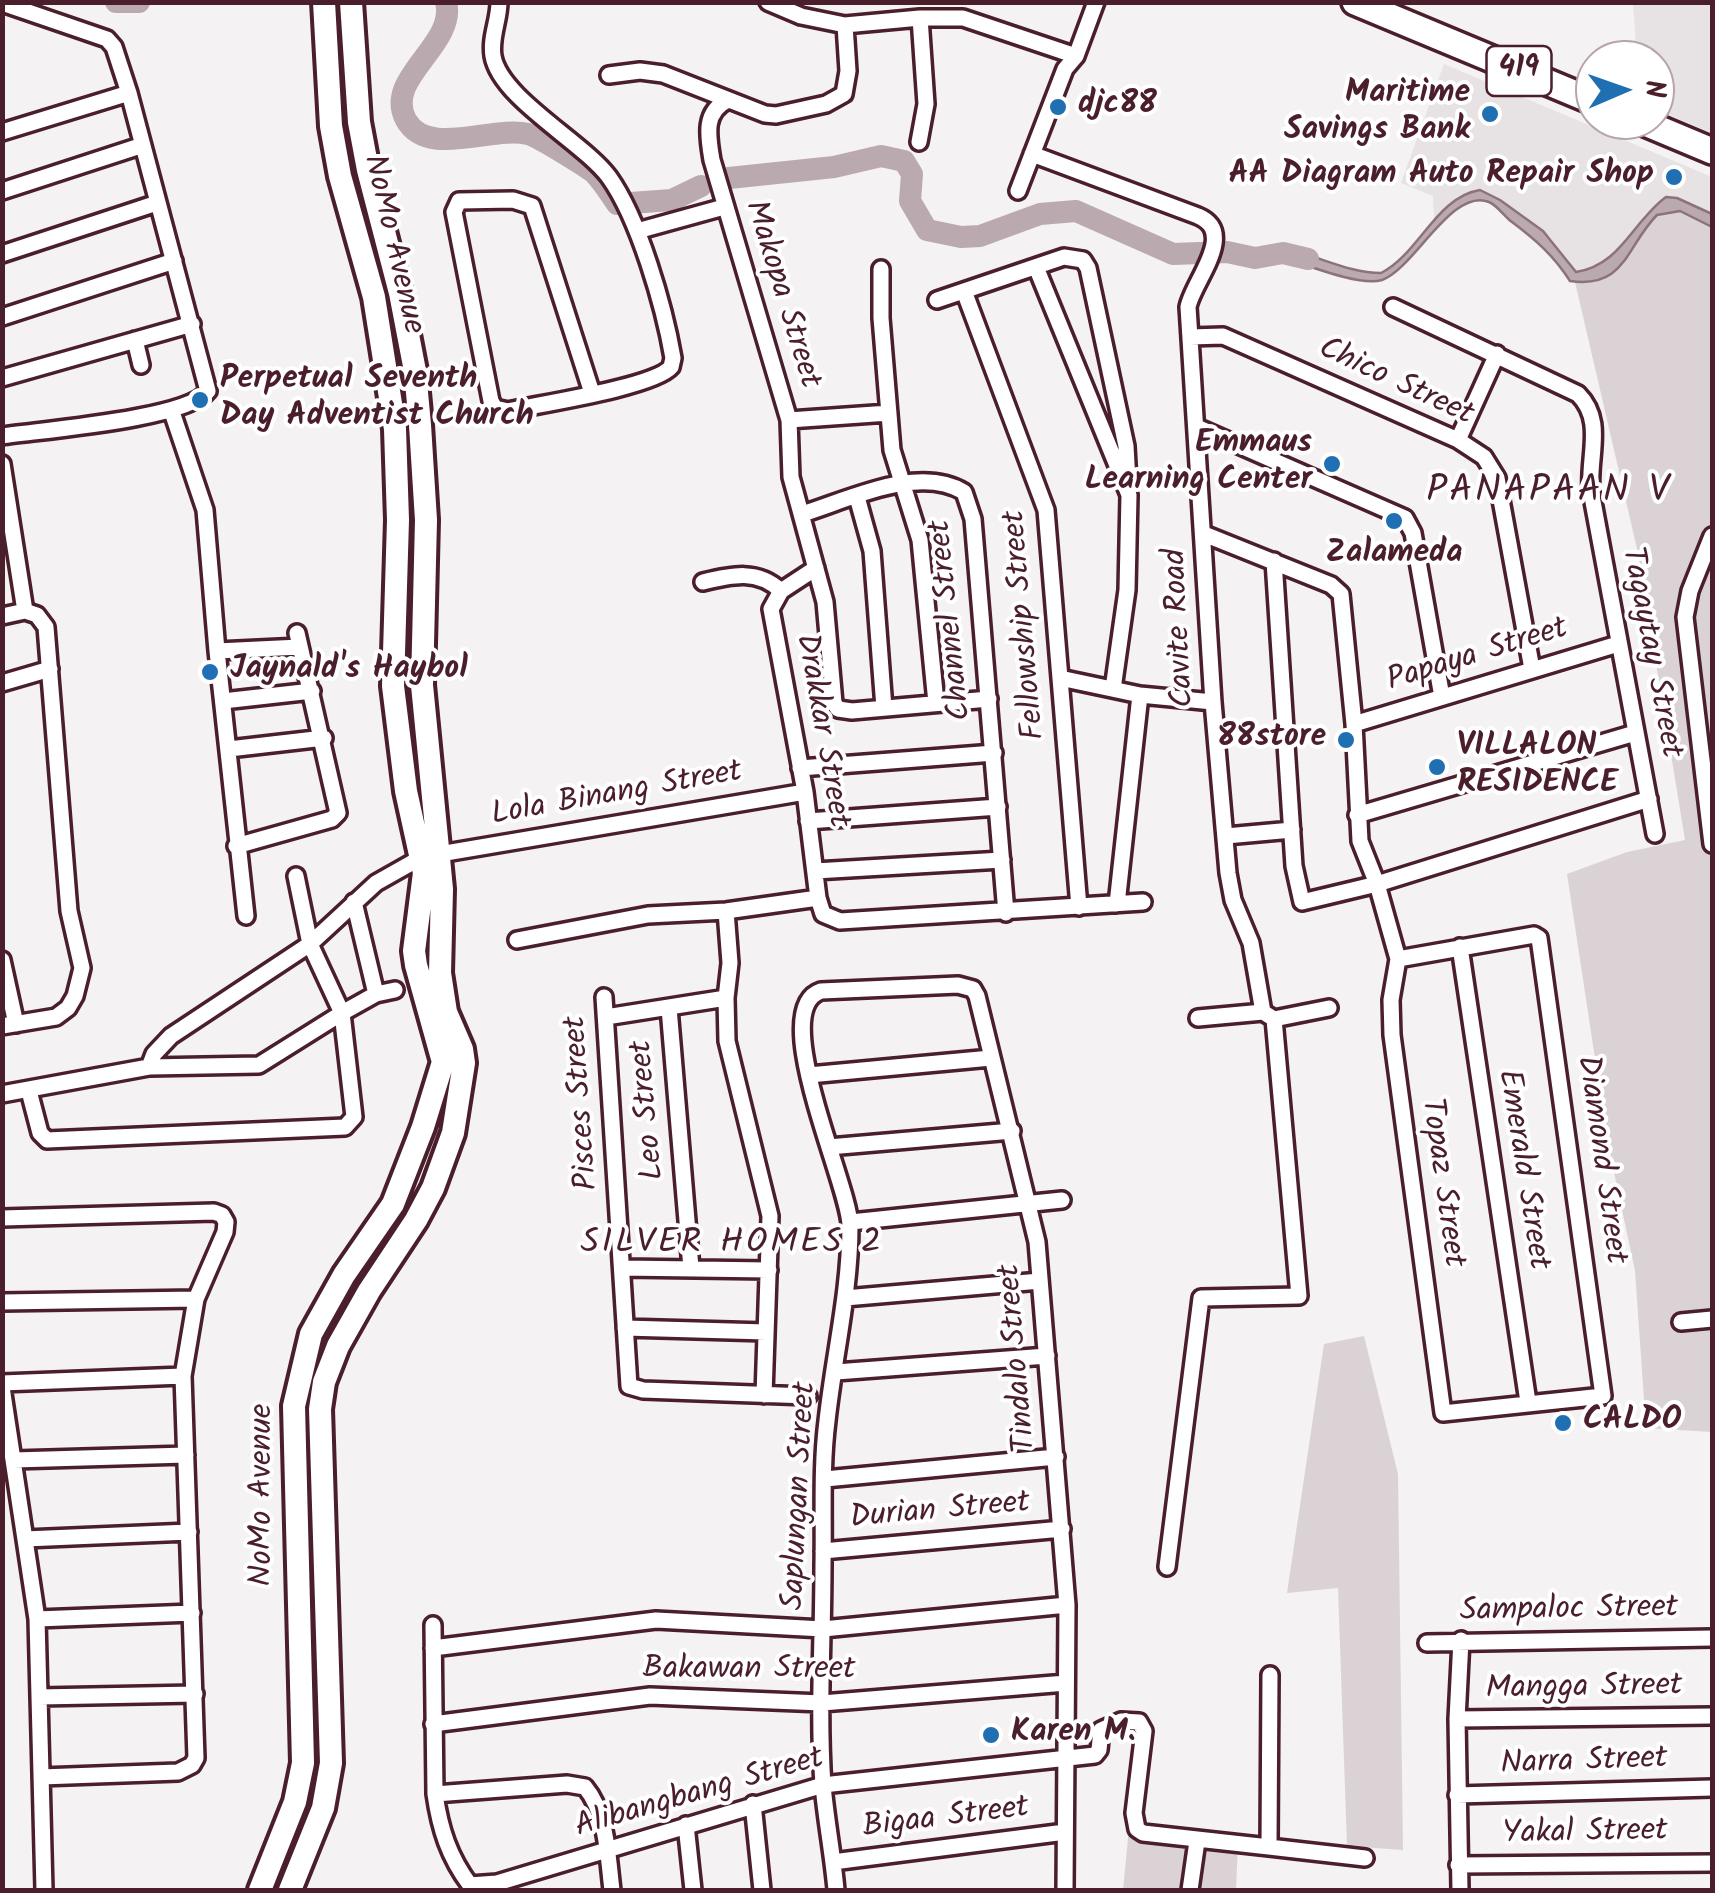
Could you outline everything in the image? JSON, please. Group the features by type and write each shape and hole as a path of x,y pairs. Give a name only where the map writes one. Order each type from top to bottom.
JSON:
{"highway":[{"name":"419","path":"1355,2 1575,94"},
{"path":"1675,136 1712,151"}],"main road":[{"name":"NoMo Avenue","path":"260,1890 295,1802 303,1763 293,1446 298,1376 324,1307 392,1204 423,1127 443,1062 424,1002 414,951 431,856 406,791 393,686 398,520 395,430 374,296 330,126 324,2"},
{"name":"NoMo Avenue","path":"290,1890 323,1808 331,1763 320,1410 324,1382 350,1321 433,1188 452,1133 462,1077 462,1049 446,1012 442,988 431,856 422,685 426,520 415,371 359,122 351,2"}],"street":[{"path":"499,2 492,44 498,70 524,101 606,174 622,198 671,347 671,367 658,378 592,393 508,410 495,408 491,401 454,207 464,200 513,200 532,206 592,393"},
{"path":"768,2 802,16 846,25 964,18 1069,59"},
{"path":"1069,59 1086,2"},
{"path":"1018,191 1069,59 1096,2"},
{"path":"2,3 107,39 114,48 208,391 203,398 172,412 2,436"},
{"path":"919,142 926,104 920,18"},
{"path":"609,75 640,71 663,74 776,115 836,101 844,94 846,25"},
{"path":"2,132 129,93"},
{"name":"Makopa Street","path":"728,100 717,105 709,124 712,160 789,420 791,477 825,602 834,703 844,711 884,708"},
{"path":"2,191 140,146"},
{"name":"Cavite Road","path":"1032,154 1208,220 1213,228 1212,250 1189,300 1213,702 1233,900 1250,942 1268,1015 1299,1296 1201,1298 1167,1568"},
{"path":"2,254 157,203"},
{"path":"634,228 724,206"},
{"path":"937,300 1064,257 1083,260 1088,268 1126,446 1127,590 1112,688"},
{"path":"2,317 174,261"},
{"path":"1036,267 1128,495"},
{"path":"881,270 892,450 920,540 936,703"},
{"name":"Fellowship Street","path":"964,291 1042,492 1080,907"},
{"name":"Tagaytay Street","path":"1393,307 1578,394 1589,404 1595,422 1588,466 1590,490 1655,834"},
{"path":"2,378 192,324"},
{"name":"Chico Street","path":"1190,337 1223,336 1458,440 1484,456 1497,478 1532,669"},
{"path":"135,340 141,365"},
{"path":"1458,440 1497,354"},
{"path":"172,412 205,510 216,651 246,916"},
{"path":"789,420 889,413"},
{"path":"1197,428 1404,518 1413,533 1442,697"},
{"path":"2,464 25,610"},
{"name":"Channel Street","path":"802,514 902,482 946,485 964,492 972,519 1006,912"},
{"path":"856,497 872,551 884,708 989,698"},
{"path":"1204,534 1331,585 1341,594 1363,855 1377,884 1398,959 1460,947"},
{"path":"1712,536 1690,591 1686,617 1709,766 1712,844"},
{"path":"1274,561 1294,866 1302,902 1377,884 1650,800"},
{"name":"Drakkar Street","path":"816,568 781,591 771,609 823,914 830,920 1006,912"},
{"path":"703,582 756,575 781,591"},
{"path":"2,616 25,610 37,614 46,626 69,911 82,968 76,996 56,1016 9,1025 2,960"},
{"path":"216,651 299,640 338,813 236,846"},
{"name":"Papaya Street","path":"1354,724 1618,644"},
{"path":"2,683 50,668"},
{"path":"1060,678 1140,696 1213,702"},
{"path":"223,701 312,690"},
{"path":"1117,904 1140,696"},
{"path":"1358,815 1636,733"},
{"path":"229,749 324,738"},
{"path":"800,768 994,753"},
{"name":"Lola Binang Street","path":"431,856 804,792"},
{"path":"808,821 998,806"},
{"path":"1226,836 1292,830"},
{"path":"149,1066 154,1054 171,1036 310,944 354,902 398,868 431,856"},
{"path":"814,871 1002,860"},
{"path":"28,1091 40,1133 48,1140 345,1127 354,1117 342,1013 310,944 296,876"},
{"path":"517,940 648,915 726,912 818,898"},
{"path":"354,902 376,994"},
{"path":"1006,912 1143,902"},
{"path":"726,912 730,963 726,998 728,1041 770,1216 764,1395 808,1396"},
{"name":"Diamond Street","path":"1460,947 1534,936 1542,945 1604,1396 1528,1402"},
{"name":"Emerald Street","path":"1460,947 1528,1402"},
{"name":"Topaz Street","path":"1398,959 1392,1035 1443,1414 1528,1402"},
{"name":"Tindalo Street","path":"813,994 831,990 966,986 977,996 1029,1205 1040,1281 1067,1604 1065,1890"},
{"path":"2,1094 149,1066 259,1065 376,994 395,990"},
{"name":"Saplungan Street","path":"813,994 804,1007 802,1040 850,1222 845,1298 826,1423 823,1784 836,1890"},
{"name":"Pisces Street","path":"604,996 626,1380 629,1386 643,1390 764,1395"},
{"path":"606,1018 726,998"},
{"name":"Leo Street","path":"669,1008 691,1268"},
{"path":"1198,1018 1329,1008"},
{"path":"809,1076 992,1058"},
{"path":"829,1147 1012,1131"},
{"path":"850,1222 1062,1200"},
{"path":"2,1218 214,1212 226,1222 226,1232 196,1299 182,1376 198,1751 192,1765 178,1772 41,1777"},
{"path":"622,1268 769,1270"},
{"path":"845,1298 1040,1281"},
{"path":"2,1302 196,1299"},
{"path":"1682,1322 1712,1320"},
{"path":"626,1328 766,1332"},
{"path":"836,1372 1047,1356"},
{"path":"44,1890 37,1620 2,1385 182,1376"},
{"path":"14,1460 186,1456"},
{"path":"825,1479 1056,1457"},
{"name":"Durian Street","path":"824,1551 1062,1529"},
{"path":"25,1538 189,1532"},
{"path":"434,1648 656,1620 823,1629 1067,1604"},
{"path":"37,1620 192,1613"},
{"path":"433,1626 435,1794 577,1784 585,1787 594,1802 607,1850 612,1890"},
{"name":"Sampaloc Street","path":"1427,1644 1461,1640 1712,1638"},
{"path":"1460,1890 1456,1720 1461,1640"},
{"path":"1270,1675 1270,1847"},
{"name":"Bakawan Street","path":"434,1724 650,1696 822,1703 1066,1683"},
{"path":"38,1697 195,1694"},
{"name":"Mangga Street","path":"1456,1720 1712,1716"},
{"path":"1067,1757 1096,1754 1100,1730 1121,1722 1139,1722 1144,1731 1134,1813 1138,1829 1198,1841 1365,1858"},
{"name":"Alibangbang Street","path":"435,1794 446,1844 454,1864 470,1885 497,1883 823,1784 1067,1757"},
{"name":"Narra Street","path":"1457,1795 1712,1788"},
{"path":"754,1804 762,1890"},
{"path":"686,1825 693,1890"},
{"name":"Bigaa Street","path":"833,1862 1066,1832"},
{"path":"1190,1890 1198,1841"},
{"name":"Yakal Street","path":"1458,1866 1712,1863"},
{"path":"536,1871 538,1890"}],"shaded area":[{"path":"1628,3 1712,3 1712,133 1675,117 1675,40 1636,40 1633,5"},
{"path":"1444,64 1575,119 1575,140 1624,140 1712,177 1712,214 1666,197 1645,214 1615,255 1596,267 1576,272 1550,237 1500,200 1461,196 1434,221 1433,196 1401,183"},
{"path":"1480,190 1543,231 1576,272 1591,268 1615,252 1666,197 1712,214 1712,227 1680,211 1657,215 1614,272 1589,282 1570,281 1544,249 1489,202 1461,206 1407,261 1382,280 1345,277 1278,256 1279,248 1355,270 1381,273 1406,253 1451,203"},
{"path":"1680,211 1712,227 1712,1432 1646,1428 1635,1271 1608,1144 1567,874 1627,852 1685,840 1638,553 1575,282 1594,280 1618,269 1657,216"},
{"path":"1364,1336 1398,1474 1403,1850 1347,1846 1338,1588 1287,1593 1324,1344"},
{"path":"1129,1828 1238,1842 1236,1890 1123,1890"}],"waterway":[{"path":"116,2 139,2"},
{"path":"446,2 441,33 404,90 406,120 416,131 445,139 528,134 594,173 617,204 672,200 701,186"},
{"path":"729,178 834,167 881,156 904,161 912,174 910,201 927,230 961,237 980,236 1040,214 1076,211 1173,254 1227,252 1255,258 1283,253 1308,259"}],"place":[{"name":"djc88","path":"1058,107"},
{"name":"Maritime Savings Bank","path":"1490,114"},
{"name":"AA Diagram Auto Repair Shop","path":"1674,177"},
{"name":"Perpetual Seventh Day Adventist Church","path":"200,400"},
{"name":"Emmaus Learning Center","path":"1332,464"},
{"name":"Zalameda","path":"1394,521"},
{"name":"Jaynald's Haybol","path":"210,672"},
{"name":"88store","path":"1346,740"},
{"name":"VILLALON RESIDENCE","path":"1437,767"},
{"name":"CALDO","path":"1563,1423"},
{"name":"Karen M.","path":"991,1735"}],"district":[{"name":"PANAPAAN V","path":"1549,495"},
{"name":"SILVER HOMES 2","path":"732,1246"}]}
